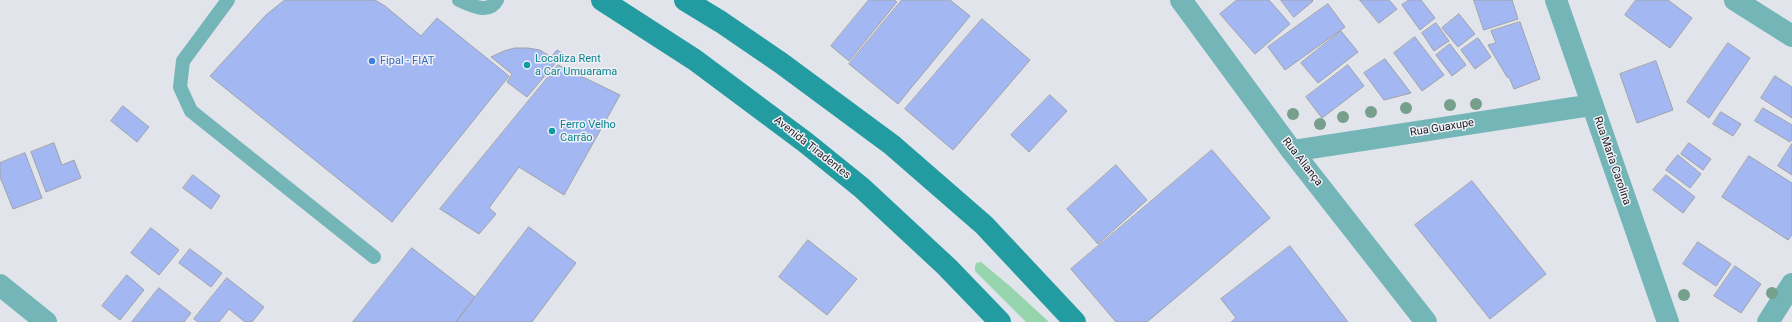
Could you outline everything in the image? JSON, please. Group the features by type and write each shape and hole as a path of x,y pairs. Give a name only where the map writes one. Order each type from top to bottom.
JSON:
{"main road":[{"path":"685,0 721,22 781,63 892,145 984,225 1075,322"},
{"name":"Avenida Tiradentes","path":"609,2 695,60 799,137 862,188 947,267 1000,322"}],"street":[{"name":"Rua Maria Carolina","path":"1556,0 1668,322"},
{"path":"1735,0 1792,36"},
{"name":"Rua Aliança","path":"1188,2 1292,150 1426,322"},
{"name":"Rua Guaxupe","path":"1292,150 1592,105"},
{"path":"1768,322 1792,284"},
{"path":"0,285 46,322"}],"lane":[{"path":"228,0 183,61 180,87 190,111 374,257"},
{"path":"459,0 476,8 486,9 497,0"}],"green space":[{"path":"981,262 1049,322 1026,322 975,271 976,263"}],"building":[{"path":"285,0 375,0 385,6 421,36 437,18 509,76 392,222 210,76 266,15"},
{"path":"869,0 894,0 897,2 849,61 831,46"},
{"path":"902,0 950,0 970,16 898,104 849,64"},
{"path":"1237,0 1269,0 1290,24 1255,54 1220,14"},
{"path":"1281,0 1312,0 1313,1 1294,17"},
{"path":"1360,0 1389,0 1397,9 1379,23"},
{"path":"1409,0 1421,0 1435,18 1420,30 1402,5"},
{"path":"1474,0 1512,0 1518,19 1484,30"},
{"path":"1636,0 1668,0 1692,18 1670,48 1625,15"},
{"path":"1328,4 1345,27 1285,70 1268,47"},
{"path":"1459,14 1475,34 1458,47 1442,28"},
{"path":"982,19 1030,60 953,150 905,109"},
{"path":"1520,22 1540,79 1514,89 1509,77 1507,77 1488,45 1496,43 1491,31"},
{"path":"1436,23 1449,41 1434,51 1422,33"},
{"path":"1341,31 1358,52 1318,83 1301,63"},
{"path":"1415,37 1444,75 1422,91 1394,53"},
{"path":"1478,38 1491,57 1475,69 1461,50"},
{"path":"1728,43 1750,58 1709,118 1687,102"},
{"path":"1450,44 1466,65 1452,76 1436,55"},
{"name":"Localiza Rent a Car Umuarama","path":"515,48 540,50 551,57 557,50 563,54 527,97 507,82 512,74 491,57"},
{"path":"1385,59 1411,93 1384,100 1364,73"},
{"path":"1656,61 1673,110 1637,123 1620,74"},
{"name":"Ferro Velho Carrão","path":"558,65 620,95 564,195 519,167 489,208 496,214 479,234 440,209"},
{"path":"1348,65 1364,86 1322,118 1306,97"},
{"path":"1775,76 1792,87 1792,118 1761,98"},
{"path":"1050,95 1067,111 1029,152 1011,135"},
{"path":"123,106 149,127 137,142 111,121"},
{"path":"1763,108 1792,125 1792,139 1790,142 1755,121"},
{"path":"1721,112 1741,124 1733,136 1713,124"},
{"path":"54,143 62,165 74,160 81,178 46,192 31,152"},
{"path":"1689,143 1711,159 1703,170 1681,154"},
{"path":"1792,144 1792,175 1778,166"},
{"path":"1212,150 1270,218 1147,322 1116,322 1071,269"},
{"path":"25,153 42,198 13,209 0,177 0,163"},
{"path":"1678,155 1701,174 1690,188 1666,170"},
{"path":"1749,156 1792,183 1792,235 1788,240 1722,197"},
{"path":"1116,165 1147,200 1098,244 1067,209"},
{"path":"193,175 220,196 211,209 183,188"},
{"path":"1666,175 1695,197 1683,213 1653,190"},
{"path":"1472,181 1546,274 1490,319 1415,225"},
{"path":"529,227 576,263 532,322 456,322"},
{"path":"151,228 179,250 159,275 131,253"},
{"path":"808,240 857,279 827,315 779,277"},
{"path":"1698,242 1731,264 1716,286 1683,264"},
{"path":"1290,246 1348,322 1231,322 1236,318 1221,299"},
{"path":"412,248 475,297 456,322 353,322"},
{"path":"190,249 222,273 211,287 179,263"},
{"path":"1735,266 1761,284 1741,313 1714,296"},
{"path":"127,275 144,290 120,320 102,306"},
{"path":"227,278 264,307 252,322 245,322 229,309 219,322 198,322 194,319"},
{"path":"159,288 191,313 184,322 132,322"}],"place":[{"name":"Fipal - FIAT","path":"372,61"},
{"name":"Localiza Rent a Car Umuarama","path":"527,65"},
{"name":"Ferro Velho Carrão","path":"552,131"}]}
